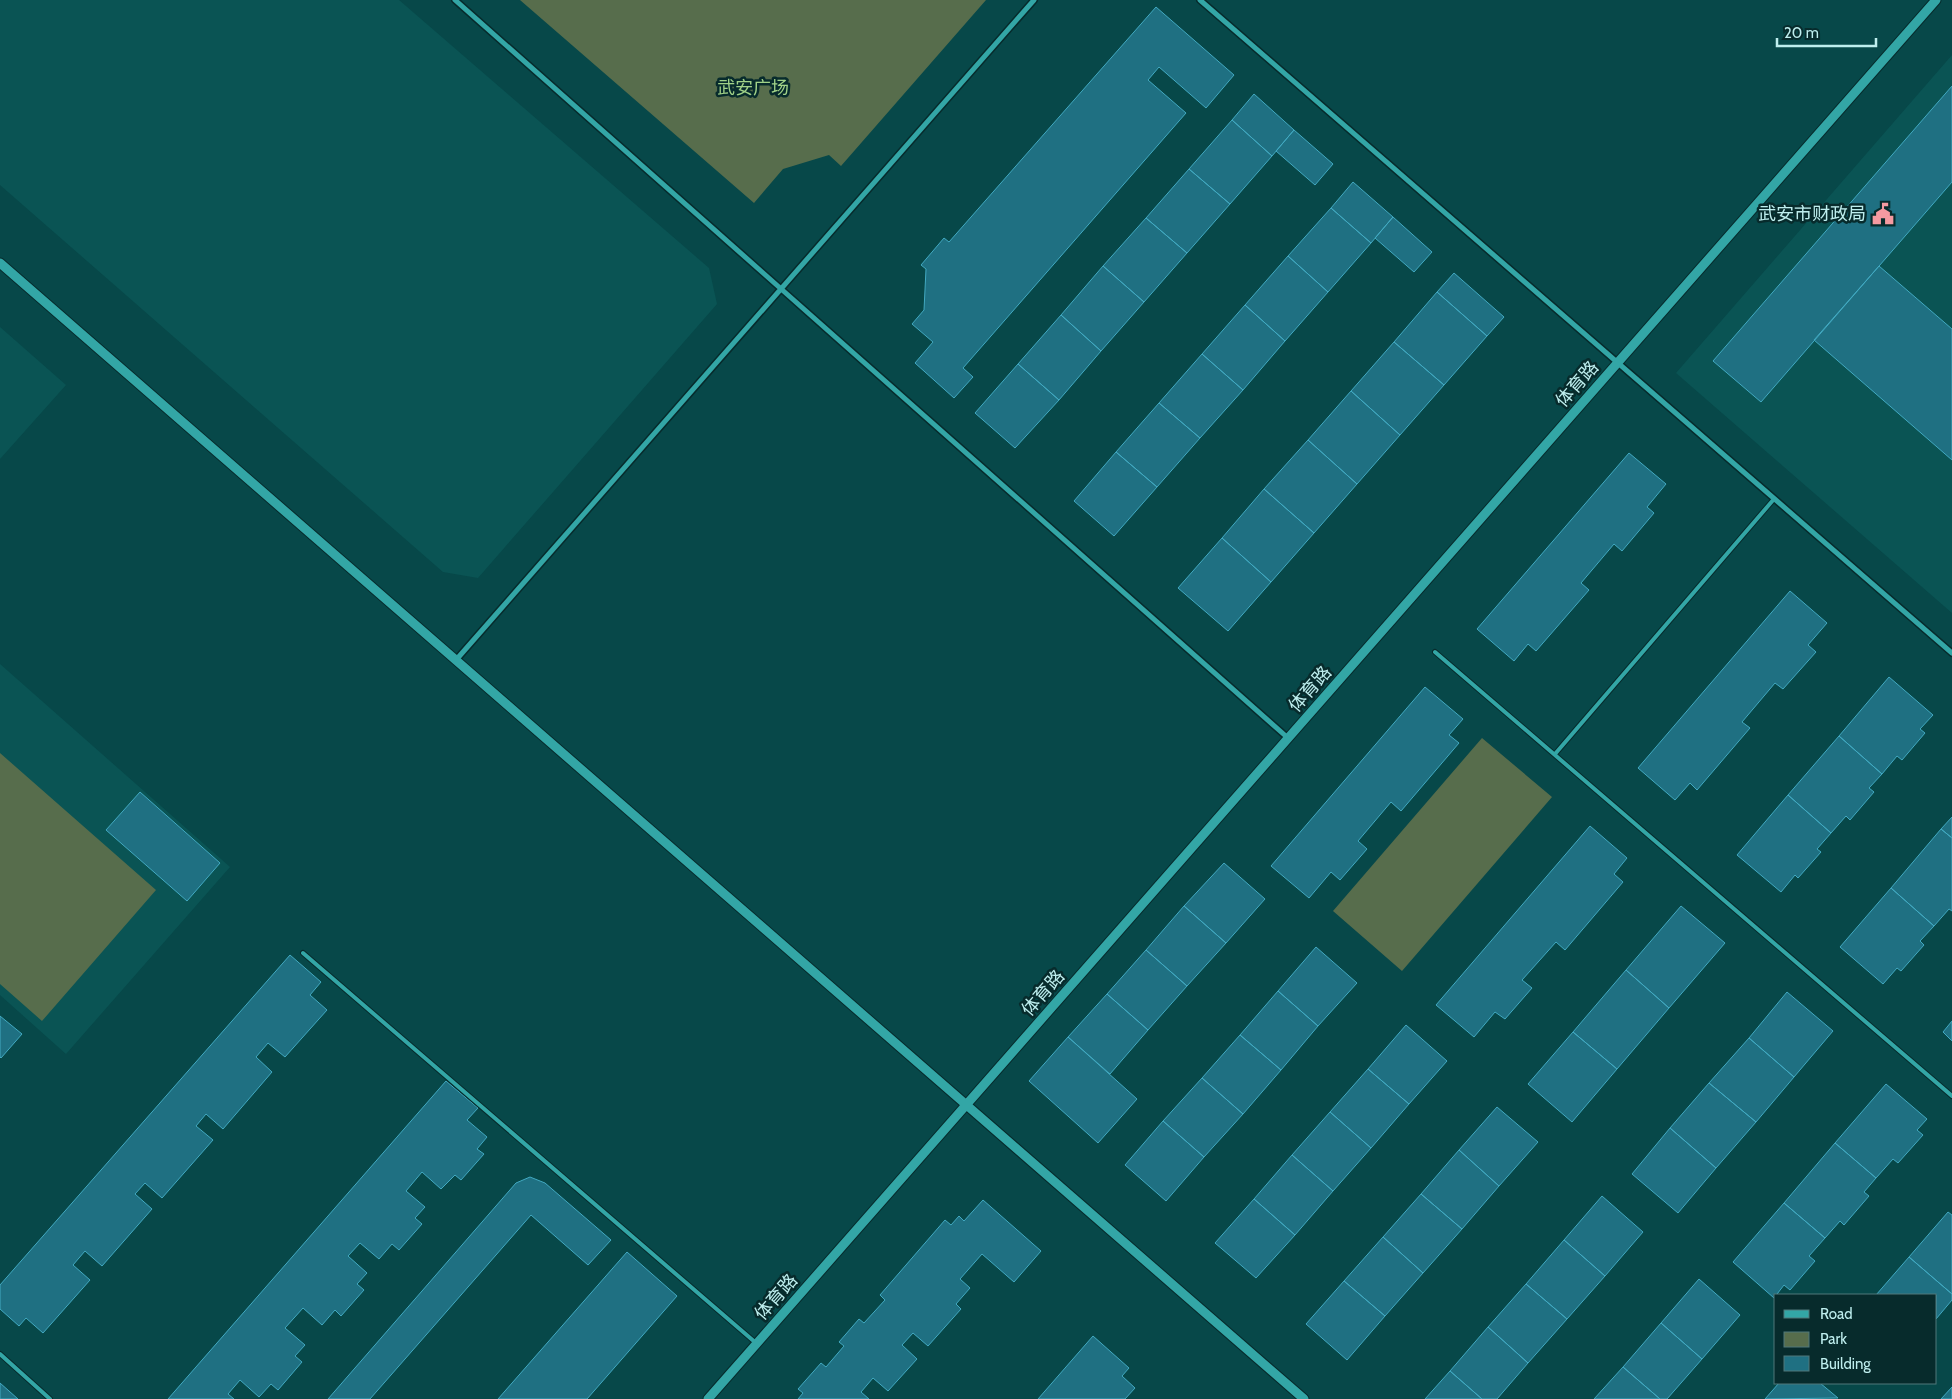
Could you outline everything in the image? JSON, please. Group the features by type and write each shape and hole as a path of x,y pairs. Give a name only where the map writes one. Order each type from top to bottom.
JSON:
{"street":[{"path":"455,0 1288,738"},
{"path":"456,660 1034,0"},
{"path":"1200,0 1952,653"},
{"name":"体育路","path":"708,1399 1936,0"},
{"path":"0,263 1304,1399"}],"lane":[{"path":"1554,754 1774,499"},
{"path":"1435,652 1952,1096"},
{"path":"303,953 757,1343"},
{"path":"0,1354 50,1399"}],"shaded area":[{"path":"0,0 399,0 709,268 717,304 478,578 443,572 0,185"},
{"name":"武安市财政局","path":"1952,55 1952,613 1676,373"},
{"path":"0,327 66,385 0,459"},
{"path":"0,664 230,867 66,1054 0,995"}],"green space":[{"name":"武安广场","path":"520,0 986,0 841,166 829,155 783,169 754,203"},
{"path":"1482,738 1552,797 1402,971 1333,911"},
{"path":"0,753 156,890 42,1021 0,984"}],"building":[{"path":"1156,7 1234,75 1206,108 1159,67 1148,80 1186,113 963,368 973,377 954,398 915,363 933,342 912,324 924,310 926,269 921,265 944,238 949,242"},
{"path":"1952,86 1952,182 1761,402 1713,361"},
{"path":"1254,94 1294,130 1272,156 1232,120"},
{"path":"1232,120 1272,156 1230,204 1189,169"},
{"path":"1294,130 1333,164 1315,185 1276,151"},
{"path":"1189,169 1230,204 1187,253 1146,218"},
{"path":"1353,182 1393,217 1371,243 1331,208"},
{"path":"1331,208 1371,243 1328,292 1288,256"},
{"path":"1393,217 1432,252 1414,272 1375,238"},
{"path":"1146,218 1187,253 1144,302 1103,266"},
{"path":"1288,256 1328,292 1285,341 1245,305"},
{"path":"1103,266 1144,302 1101,351 1061,315"},
{"path":"1879,266 1952,329 1952,460 1814,340"},
{"path":"1454,273 1504,317 1487,336 1437,292"},
{"path":"1437,292 1487,336 1444,385 1394,342"},
{"path":"1245,305 1285,341 1243,390 1202,354"},
{"path":"1061,315 1101,351 1059,400 1018,364"},
{"path":"1394,342 1444,385 1400,435 1351,391"},
{"path":"1202,354 1243,390 1200,438 1159,403"},
{"path":"1018,364 1059,400 1015,448 975,413"},
{"path":"1351,391 1400,435 1357,484 1308,440"},
{"path":"1159,403 1200,438 1157,487 1116,452"},
{"path":"1308,440 1357,484 1314,533 1264,489"},
{"path":"1116,452 1157,487 1114,536 1074,501"},
{"path":"1629,453 1666,484 1647,507 1654,513 1622,551 1614,544 1581,583 1589,590 1536,651 1528,644 1514,661 1477,629"},
{"path":"1264,489 1314,533 1271,582 1222,538"},
{"path":"1222,538 1271,582 1228,631 1178,588"},
{"path":"1790,591 1827,623 1808,645 1816,652 1783,689 1775,683 1742,722 1750,728 1697,790 1690,783 1675,800 1638,768"},
{"path":"1889,677 1933,715 1920,729 1925,733 1902,760 1897,756 1882,774 1839,736"},
{"path":"1425,687 1463,719 1449,735 1459,743 1401,811 1391,802 1358,841 1367,849 1340,880 1331,872 1309,898 1271,866"},
{"path":"1839,736 1882,774 1869,788 1874,792 1850,820 1846,816 1831,833 1788,795"},
{"path":"140,792 220,863 187,901 106,830"},
{"path":"1788,795 1831,833 1817,849 1821,852 1798,878 1795,875 1781,892 1737,855"},
{"path":"1952,817 1952,838 1941,829"},
{"path":"1590,826 1627,858 1614,874 1623,882 1565,950 1556,942 1522,980 1532,988 1505,1019 1495,1012 1474,1037 1436,1005"},
{"path":"1941,829 1952,838 1952,911 1949,909 1934,926 1891,888"},
{"path":"1224,863 1265,899 1226,943 1184,906"},
{"path":"1891,888 1934,926 1920,941 1924,945 1901,971 1897,968 1883,984 1840,947"},
{"path":"1184,906 1226,943 1187,986 1146,950"},
{"path":"1681,906 1725,943 1669,1008 1626,970"},
{"path":"1316,947 1357,983 1318,1026 1278,991"},
{"path":"1146,950 1187,986 1148,1030 1107,994"},
{"path":"290,955 321,982 310,995 327,1010 285,1057 268,1043 256,1057 272,1072 223,1129 206,1114 196,1126 213,1140 162,1198 145,1183 135,1194 152,1209 102,1266 85,1251 73,1265 90,1280 43,1333 26,1318 19,1326 0,1309 0,1285"},
{"path":"1626,970 1669,1008 1617,1069 1573,1032"},
{"path":"1278,991 1318,1026 1281,1070 1240,1035"},
{"path":"1787,992 1833,1031 1794,1077 1749,1038"},
{"path":"1107,994 1148,1030 1110,1074 1068,1037"},
{"path":"0,1016 22,1034 1,1058 0,1057"},
{"path":"1952,1021 1952,1041 1943,1032"},
{"path":"1406,1025 1447,1061 1409,1104 1368,1069"},
{"path":"1573,1032 1617,1069 1572,1122 1528,1084"},
{"path":"1240,1035 1281,1070 1243,1114 1202,1078"},
{"path":"1068,1037 1137,1099 1098,1143 1029,1081"},
{"path":"1749,1038 1794,1077 1756,1122 1709,1083"},
{"path":"1368,1069 1409,1104 1371,1148 1330,1112"},
{"path":"1202,1078 1243,1114 1204,1157 1163,1121"},
{"path":"446,1081 478,1108 467,1120 487,1137 477,1149 484,1154 461,1180 455,1175 441,1189 422,1172 406,1191 425,1207 415,1218 422,1224 399,1250 392,1244 379,1259 360,1243 348,1256 367,1273 357,1284 364,1290 341,1316 335,1310 322,1325 303,1308 285,1328 305,1345 295,1356 302,1362 278,1390 271,1384 259,1397 240,1380 228,1394 234,1399 168,1399"},
{"path":"1709,1083 1756,1122 1716,1168 1670,1128"},
{"path":"1886,1084 1927,1119 1917,1130 1923,1135 1898,1163 1893,1159 1876,1178 1835,1143"},
{"path":"1497,1107 1538,1142 1499,1186 1459,1150"},
{"path":"1330,1112 1371,1148 1333,1191 1292,1155"},
{"path":"1163,1121 1204,1157 1166,1201 1125,1165"},
{"path":"1670,1128 1716,1168 1678,1213 1632,1174"},
{"path":"1835,1143 1876,1178 1864,1192 1869,1196 1844,1225 1840,1221 1825,1238 1784,1203"},
{"path":"1459,1150 1499,1186 1462,1229 1421,1194"},
{"path":"1292,1155 1333,1191 1295,1235 1254,1199"},
{"path":"530,1177 545,1183 611,1240 588,1265 531,1215 370,1399 328,1399 516,1183"},
{"path":"1421,1194 1462,1229 1423,1273 1383,1237"},
{"path":"1602,1196 1643,1232 1605,1276 1564,1240"},
{"path":"1254,1199 1295,1235 1256,1278 1215,1243"},
{"path":"983,1200 1041,1251 1014,1282 982,1254 960,1279 970,1288 956,1304 961,1309 928,1346 913,1333 902,1345 917,1359 888,1391 873,1378 861,1392 869,1399 798,1399 803,1393 798,1389 821,1363 826,1367 844,1346 839,1342 859,1319 864,1323 885,1300 880,1295 945,1220 951,1225 959,1216 964,1221"},
{"path":"1784,1203 1825,1238 1809,1256 1815,1261 1790,1290 1784,1285 1777,1294 1774,1294 1774,1298 1733,1262"},
{"path":"1948,1212 1952,1215 1952,1294 1909,1257"},
{"path":"1383,1237 1423,1273 1385,1316 1344,1281"},
{"path":"1564,1240 1605,1276 1567,1319 1526,1284"},
{"path":"627,1252 677,1296 587,1399 498,1399"},
{"path":"1909,1257 1952,1294 1952,1300 1937,1318 1937,1294 1877,1294"},
{"path":"1699,1279 1740,1315 1702,1359 1661,1323"},
{"path":"1344,1281 1385,1316 1347,1360 1306,1324"},
{"path":"1526,1284 1567,1319 1528,1363 1488,1327"},
{"path":"1661,1323 1702,1359 1667,1399 1660,1399 1623,1367"},
{"path":"1488,1327 1528,1363 1497,1399 1482,1399 1450,1371"},
{"path":"1093,1336 1129,1368 1122,1376 1135,1388 1125,1399 1038,1399"},
{"path":"1623,1367 1660,1399 1594,1399"},
{"path":"1450,1371 1482,1399 1425,1399"},
{"path":"0,1383 18,1399 0,1399"},
{"path":"1778,1384 1821,1384 1838,1398 1765,1399"},
{"path":"1952,1387 1952,1399 1941,1399"}],"place":[{"name":"武安市财政局","path":"1883,214"}]}
